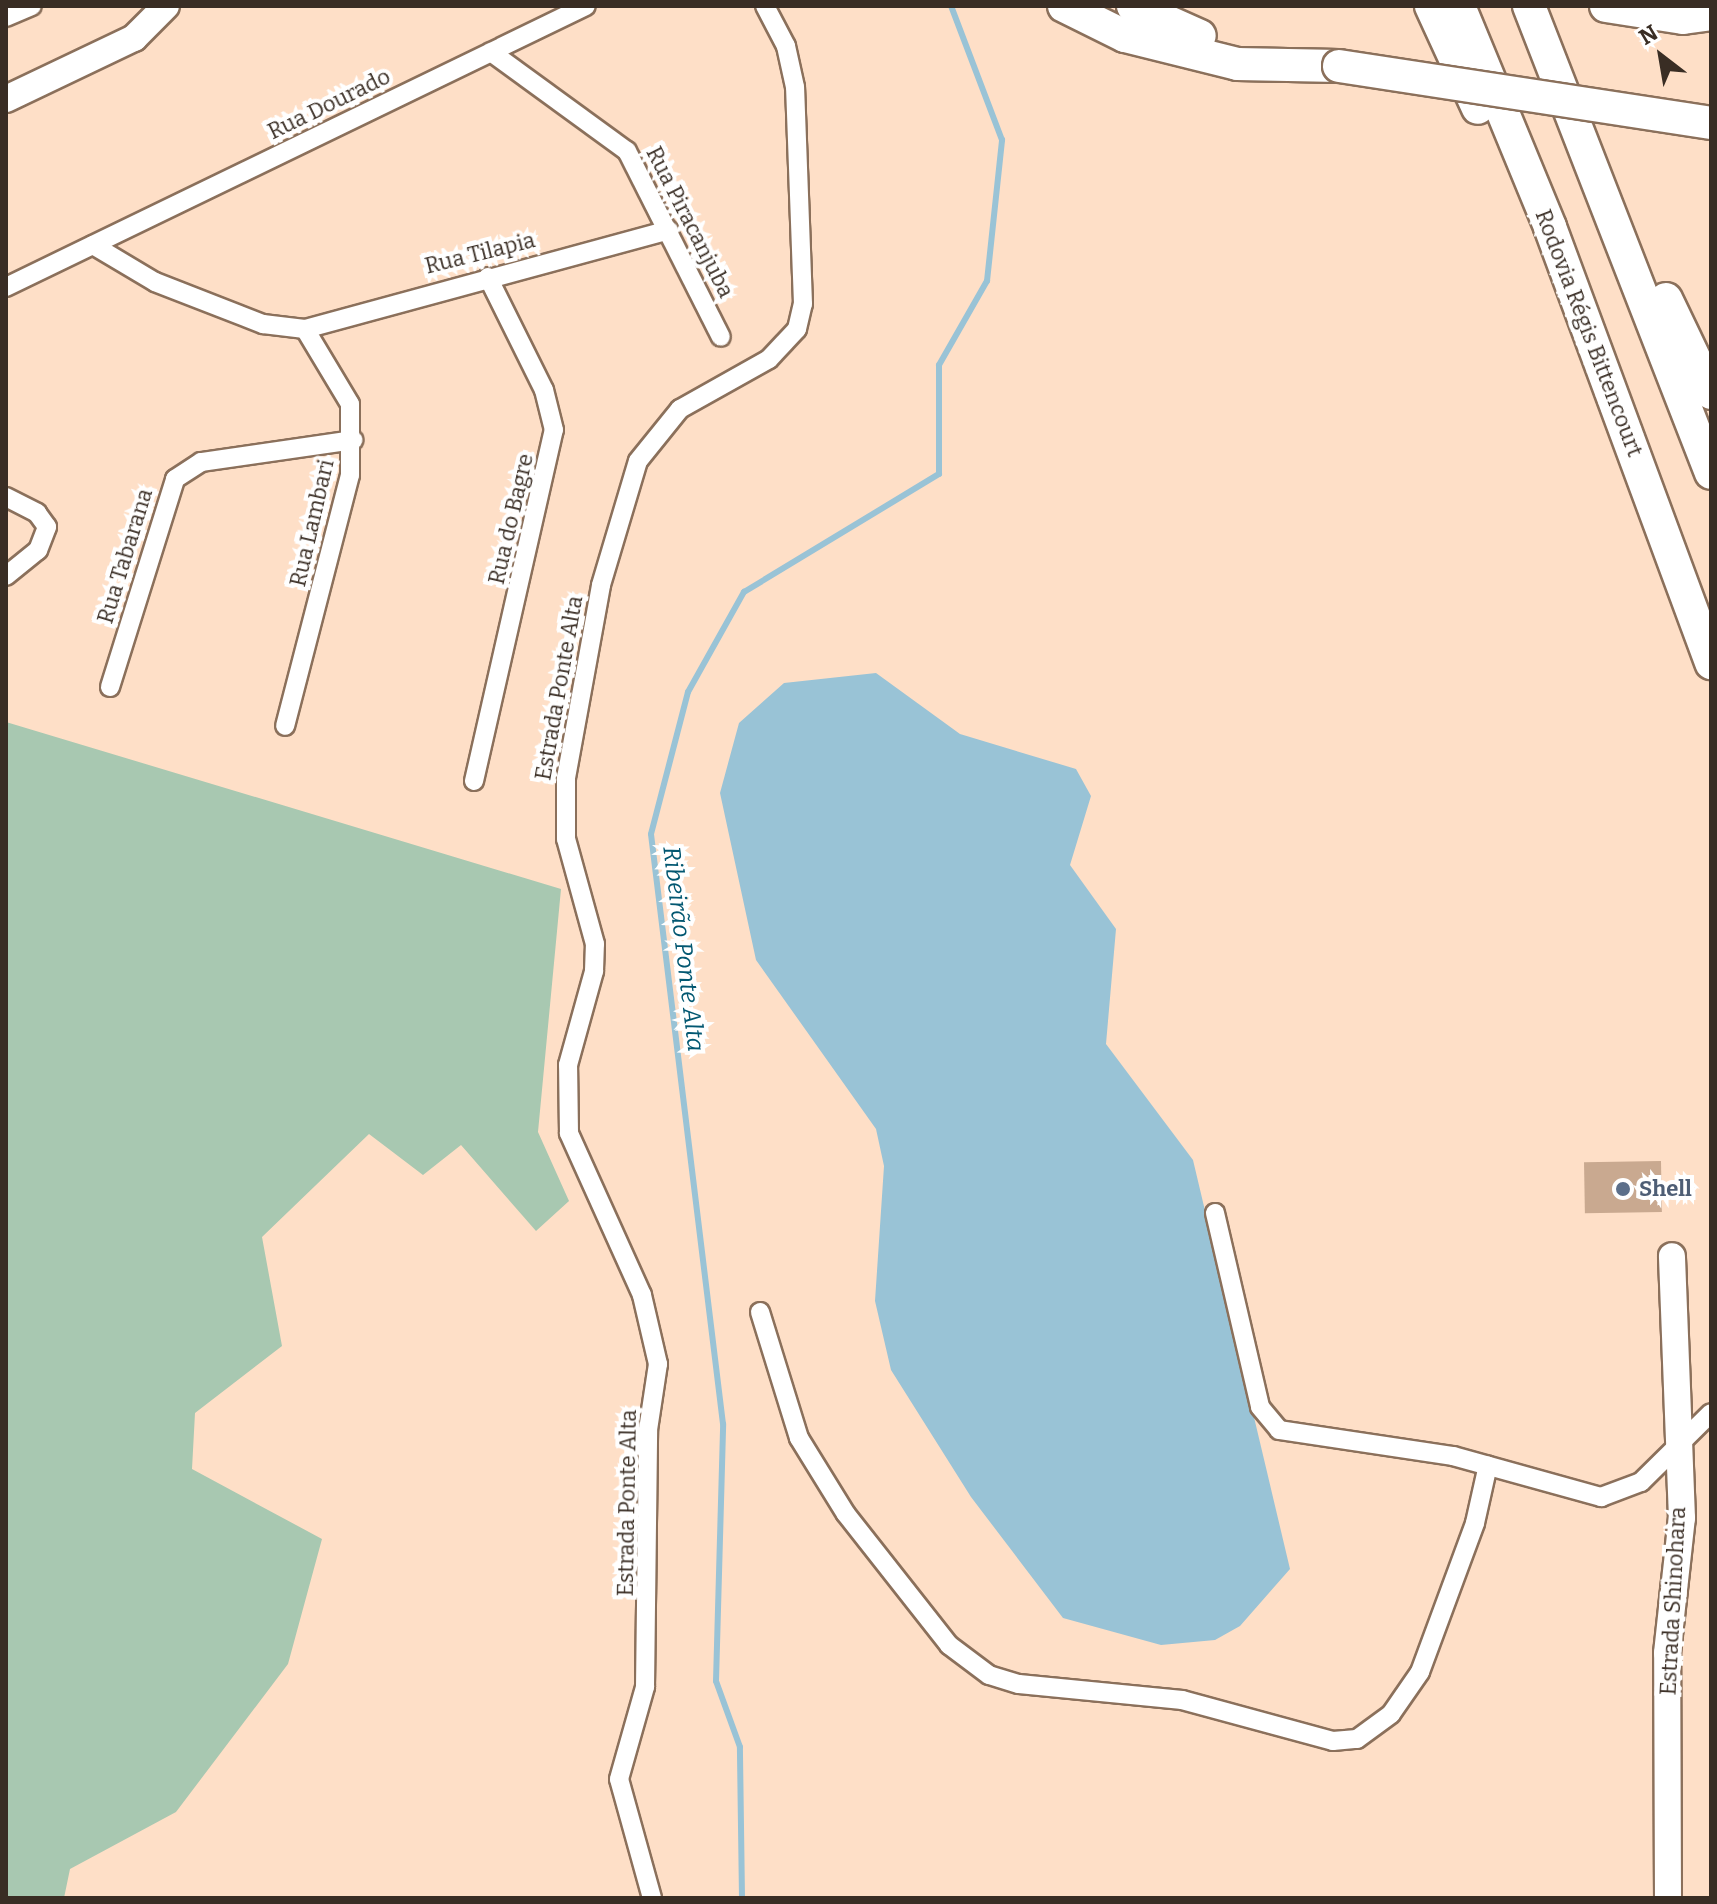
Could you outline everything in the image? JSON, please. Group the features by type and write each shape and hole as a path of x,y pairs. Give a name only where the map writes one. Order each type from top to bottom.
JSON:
{"highway":[{"path":"1064,6 1125,36 1237,64 1326,64"},
{"path":"1133,6 1196,35 1326,64 1711,123"},
{"path":"1431,6 1479,110 1524,166"},
{"name":"Rodovia Régis Bittencourt","path":"1459,6 1524,166 1711,663"},
{"path":"1529,6 1570,104 1711,473"},
{"path":"1606,6 1683,18 1711,14"},
{"path":"1570,104 1711,393"}],"street":[{"path":"6,17 32,6"},
{"path":"6,99 134,38 166,6"},
{"name":"Rua Dourado","path":"6,287 586,6"},
{"name":"Estrada Ponte Alta","path":"652,1898 619,1779 645,1687 648,1430 658,1364 642,1295 569,1133 568,1065 594,971 595,944 566,839 566,778 601,585 638,461 680,409 786,346 803,304 795,87 786,46 765,6"},
{"name":"Rua Piracanjuba","path":"491,52 616,138 636,162 721,337"},
{"name":"Rua Tilapia","path":"305,329 669,230"},
{"path":"93,245 169,288 263,324 305,329"},
{"name":"Rua do Bagre","path":"474,781 554,430 544,390 488,277"},
{"name":"Rua Lambari","path":"285,726 340,522 353,440 341,384 305,329"},
{"name":"Rua Tabarana","path":"110,687 175,479 201,462 353,440"},
{"path":"6,497 37,513 47,527 47,539 6,576"},
{"path":"1215,1213 1268,1422 1279,1430 1488,1465 1601,1497 1641,1482 1674,1446 1711,1413"},
{"name":"Estrada Shinohara","path":"1668,1898 1667,1653 1682,1518 1674,1446 1672,1256"},
{"path":"760,1312 799,1438 846,1514 949,1645 989,1675 1019,1684 1182,1700 1333,1741 1357,1739 1391,1714 1420,1672 1475,1523 1488,1465"}],"green space":[{"path":"6,722 561,889 538,1132 569,1201 536,1231 461,1145 423,1175 369,1134 262,1237 282,1346 195,1413 192,1469 322,1539 288,1664 176,1812 70,1869 64,1898 6,1898"}],"water":[{"path":"876,673 960,734 1076,769 1091,796 1070,865 1116,929 1106,1044 1193,1160 1290,1569 1240,1626 1215,1640 1161,1645 1063,1618 971,1497 891,1370 875,1301 884,1166 876,1129 756,960 720,793 739,723 784,683"}],"building":[{"name":"Shell","path":"1661,1161 1662,1212 1585,1213 1584,1162"}],"waterway":[{"name":"Ribeirão Ponte Alta","path":"742,1898 740,1747 716,1681 723,1424 651,834 688,692 744,592 939,474 939,365 987,281 1002,140 951,6"}],"place":[{"name":"Shell","path":"1623,1189"}]}
